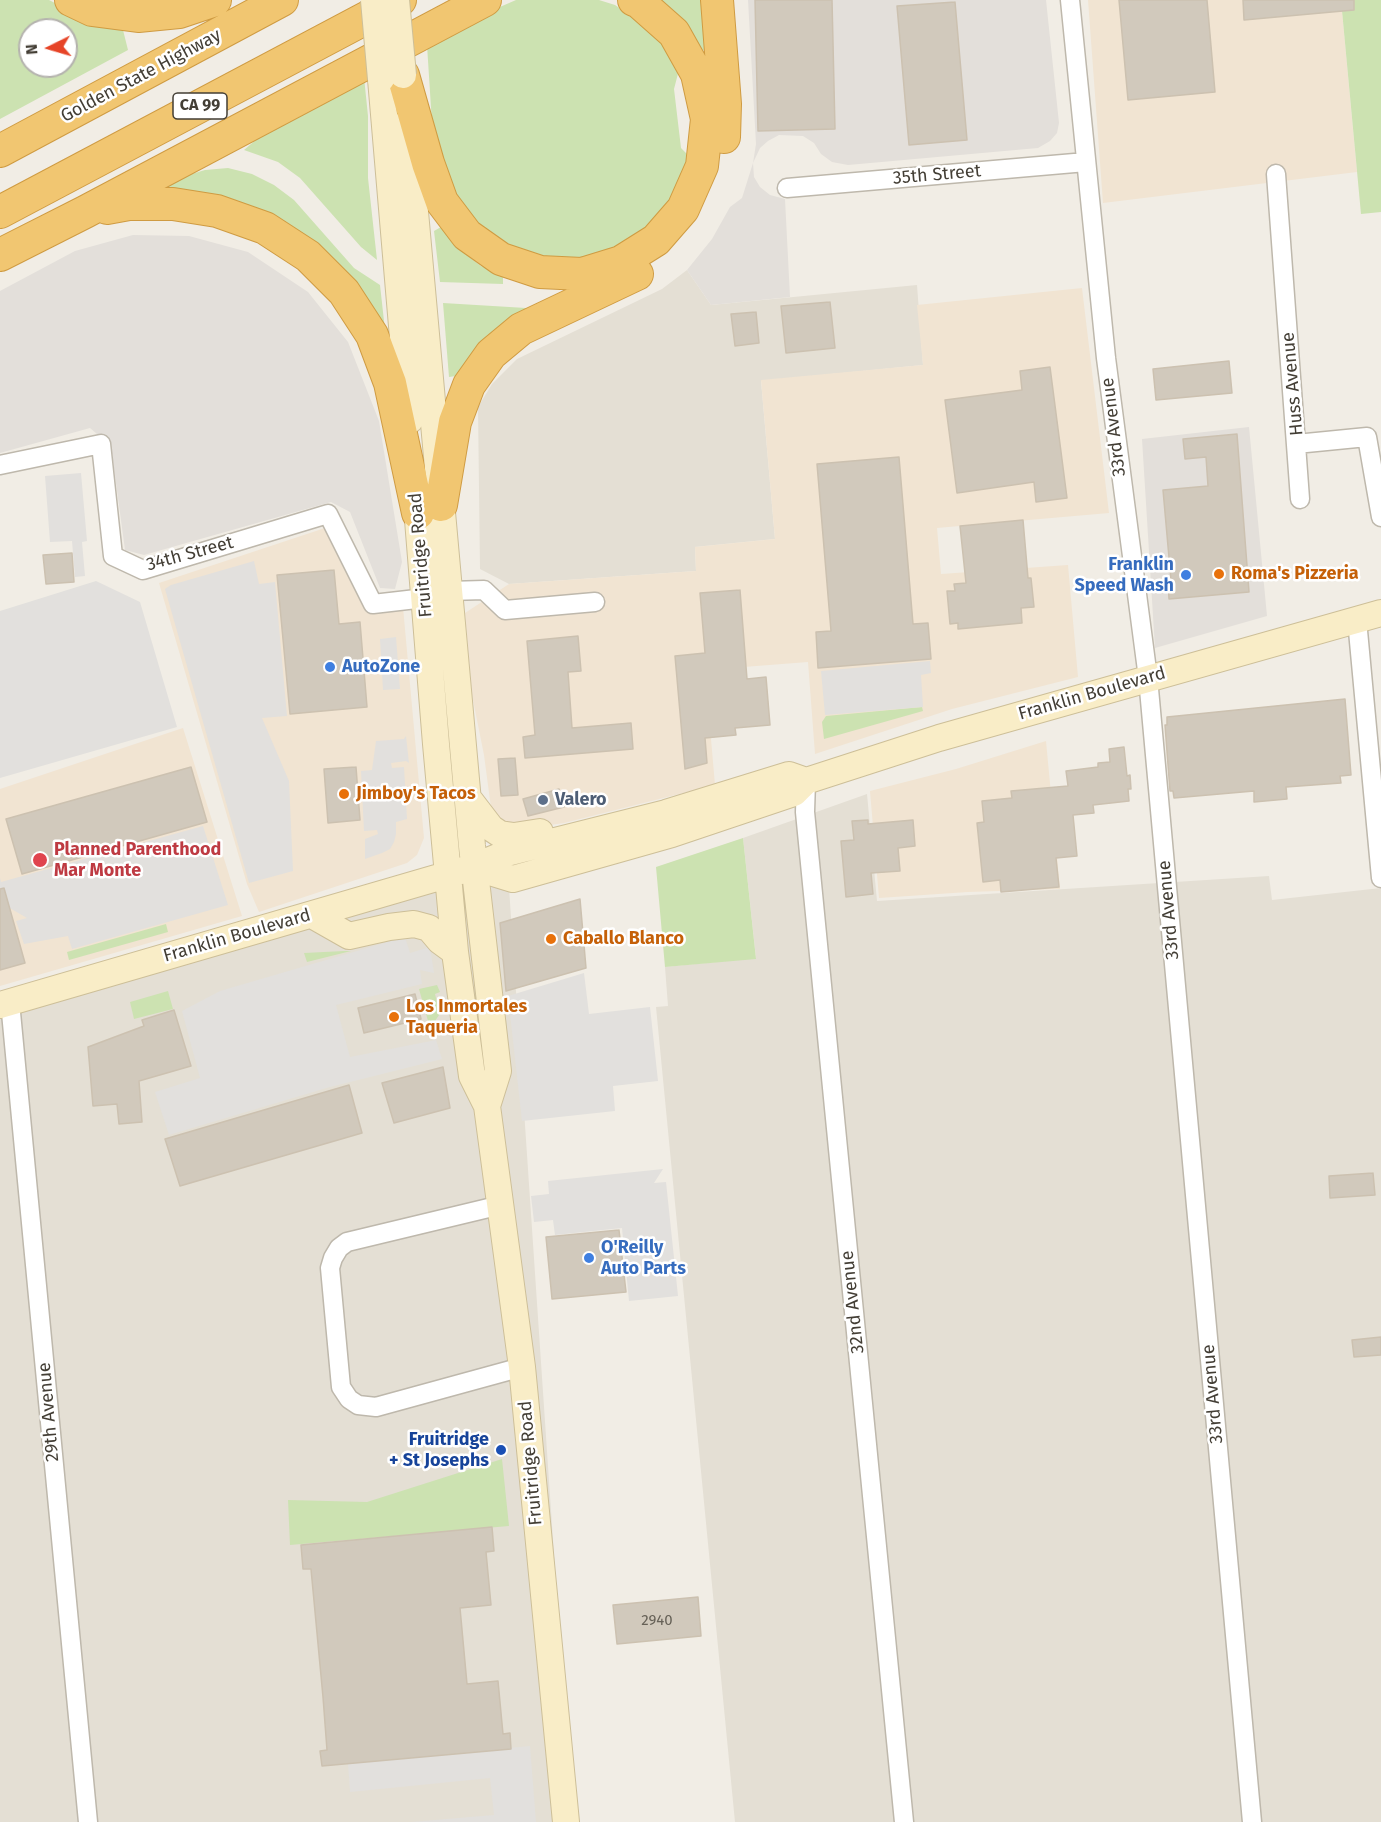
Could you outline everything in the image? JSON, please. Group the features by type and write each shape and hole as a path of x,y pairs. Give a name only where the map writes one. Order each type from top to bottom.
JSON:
{"highway":[{"path":"71,0 92,10 138,16 179,12 214,0"},
{"name":"Golden State Highway","path":"0,151 282,0"},
{"name":"CA 99","path":"0,212 398,0"},
{"path":"0,255 485,0"},
{"path":"392,77 442,202 467,235 501,259 540,272 582,274 621,262 656,240 683,209 702,166 707,119 698,74 674,33 634,0"},
{"path":"429,509 455,422 469,385 491,354 521,329 640,273 679,242 708,201 723,154 725,104 717,0"},
{"path":"85,212 129,204 173,204 217,211 265,228 308,256 344,292 372,335 390,383 429,509"}],"main road":[{"name":"Fruitridge Road","path":"374,0 392,77 429,509 425,598 455,952 472,1076 487,1106 522,1367 566,1822"},
{"name":"Fruitridge Road","path":"392,77 398,0"},
{"name":"Fruitridge Road","path":"429,509 449,591 474,867 498,1071 487,1106"},
{"name":"Franklin Boulevard","path":"474,867 513,879 683,831 794,793 806,781 939,738 1148,678 1332,629 1369,616"},
{"name":"Franklin Boulevard","path":"5,1004 474,867 507,853 666,813 789,775 806,781"},
{"path":"468,798 491,828 500,834 514,836 576,825 598,831"},
{"path":"312,915 349,936 414,924 429,928 440,942 455,952"}],"street":[{"name":"33rd Avenue","path":"1070,0 1106,358 1148,678 1252,1822"},
{"name":"35th Street","path":"787,188 1086,162"},
{"name":"Huss Avenue","path":"1275,174 1296,444 1367,437 1381,517"},
{"name":"34th Street","path":"0,465 101,444 113,556 144,570 328,514 373,604 425,598"},
{"path":"1296,444 1300,499"},
{"path":"449,591 484,590 505,610 595,602"},
{"path":"1369,616 1381,878"},
{"name":"32nd Avenue","path":"806,781 805,812 904,1822"},
{"name":"29th Avenue","path":"5,1004 88,1822"},
{"path":"501,1205 347,1242 339,1248 330,1268 341,1387 349,1399 358,1406 376,1407 522,1367"}],"shaded area":[{"path":"748,0 1046,0 1059,123 1057,133 1050,141 1038,148 848,165 832,162 821,154 814,143 803,136 779,135 760,148 753,163 756,144"},
{"path":"1088,0 1341,0 1357,172 1103,203"},
{"path":"753,163 754,177 760,187 770,195 785,199 790,297 711,305 687,270 712,239 730,207 742,198"},
{"path":"133,235 189,236 248,252 308,292 348,342 379,421 402,562 395,589 380,588 350,512 331,502 144,555 125,550 111,446 90,428 0,453 0,291 75,251"},
{"path":"687,270 711,305 917,285 923,365 761,381 775,539 695,547 696,571 509,584 480,569 478,407 492,384 517,359 662,289"},
{"path":"1082,288 1109,513 937,528 941,574 1068,565 1078,677 952,709 815,754 808,662 705,670 715,785 564,823 516,830 492,815 484,755 472,695 465,613 509,584 696,571 695,547 775,539 761,380 923,365 917,305"},
{"path":"1249,427 1267,616 1155,648 1142,439"},
{"path":"81,473 87,541 82,542 85,576 75,577 72,541 50,542 45,476"},
{"path":"328,527 369,607 403,607 424,838 417,855 407,863 259,912 247,884 159,583"},
{"path":"254,561 259,584 275,582 287,716 262,718 289,781 293,871 249,883 165,589 171,585"},
{"path":"96,581 140,602 177,727 0,778 0,611"},
{"path":"396,637 400,689 383,690 380,639"},
{"path":"930,661 931,673 921,675 923,707 825,715 821,671"},
{"path":"183,728 242,916 0,986 0,789"},
{"path":"406,736 409,763 406,761 391,763 392,768 404,767 407,819 396,822 396,834 390,849 365,859 365,839 378,834 377,830 364,831 361,771 372,770 376,741 404,739"},
{"path":"1046,741 1060,889 879,898 870,791 956,769"},
{"path":"867,794 877,901 1269,876 1272,900 1381,888 1381,1822 735,1822 656,1007 668,1006 665,967 756,958 743,838"},
{"path":"203,826 228,905 72,949 68,936 24,944 16,921 27,918 8,907 0,909 0,878 1,882"},
{"path":"507,858 572,1822 0,1822 0,1010"},
{"path":"405,937 410,953 430,947 434,973 420,970 422,984 336,1005 350,1057 436,1040 442,1059 330,1087 169,1135 155,1092 200,1078 182,1011 220,991"},
{"path":"584,973 589,1014 650,1007 658,1081 613,1086 615,1111 522,1121 508,996"},
{"path":"663,1169 654,1183 666,1182 678,1296 629,1301 622,1228 555,1235 553,1220 534,1222 531,1196 549,1194 548,1181"},
{"path":"530,1746 536,1822 411,1822 494,1815 490,1778 350,1792 348,1763"}],"green space":[{"path":"0,0 49,0 82,17 122,26 128,50 78,77 78,18 18,18 18,78 76,78 0,119"},
{"path":"516,0 599,0 615,5 642,23 667,45 680,66 674,89 681,148 695,162 685,187 620,254 555,264 513,253 454,203 433,139 427,45 486,13"},
{"path":"641,0 707,0 709,50 693,51"},
{"path":"1341,0 1381,0 1381,212 1361,214"},
{"path":"364,77 368,116 368,178 377,260 361,247 300,178 278,162 244,150 258,138"},
{"path":"228,168 252,174 274,185 294,200 354,268 380,285 385,330 337,275 161,188 185,176 205,170"},
{"path":"441,227 459,249 481,266 503,275 503,284 440,282 434,231"},
{"path":"443,303 526,308 527,316 463,375 449,377"},
{"path":"922,707 923,711 824,739 822,722 826,716"},
{"path":"743,838 756,959 665,967 656,867"},
{"path":"166,924 168,932 69,960 67,952"},
{"path":"351,951 307,962 304,953"},
{"path":"437,985 440,992 435,994 438,1006 443,1005 444,1008 430,1028 419,989"},
{"path":"168,991 173,1009 134,1019 130,1002"},
{"path":"502,1459 509,1526 290,1545 288,1500 367,1502"}],"building":[{"path":"755,0 832,0 835,129 758,131"},
{"path":"1119,0 1207,0 1215,92 1128,100"},
{"path":"1243,0 1354,0 1354,10 1244,20"},
{"path":"955,2 967,140 909,145 897,6"},
{"path":"830,302 835,348 786,353 781,306"},
{"path":"756,312 759,343 735,346 731,314"},
{"path":"1229,361 1232,393 1156,400 1153,369"},
{"path":"1050,367 1067,498 1036,502 1034,482 957,493 945,400 1022,390 1020,371"},
{"path":"1237,434 1249,592 1169,599 1168,580 1171,580 1163,490 1208,486 1206,457 1185,459 1183,439"},
{"path":"899,457 913,624 928,623 931,659 818,668 816,632 831,631 817,464"},
{"path":"1023,520 1028,578 1031,578 1034,607 1021,608 1022,623 958,629 958,623 950,624 947,591 955,591 954,584 966,583 960,526"},
{"path":"72,553 74,582 46,584 43,555"},
{"path":"334,570 339,624 360,622 367,707 290,714 277,575"},
{"path":"740,590 747,679 766,677 770,725 735,728 736,735 705,738 707,763 685,769 675,656 705,653 700,593"},
{"path":"578,636 581,671 568,672 572,728 631,723 633,749 525,758 523,737 535,735 527,641"},
{"path":"1345,699 1351,775 1340,776 1341,783 1286,787 1287,799 1254,802 1254,791 1174,798 1173,791 1170,791 1165,725 1167,725 1167,717"},
{"path":"1124,747 1127,776 1130,775 1129,801 1093,805 1094,813 1073,815 1077,856 1056,858 1059,887 1001,892 1000,880 983,882 977,823 984,822 982,801 1012,798 1011,791 1068,786 1066,771 1098,767 1098,763 1110,762 1109,749"},
{"path":"515,758 518,795 501,796 498,759"},
{"path":"191,767 207,822 22,874 6,819"},
{"path":"356,767 360,820 328,823 324,769"},
{"path":"559,789 564,807 528,816 523,799"},
{"path":"868,820 868,824 913,820 915,846 898,848 900,871 871,873 873,894 846,897 841,841 854,840 852,821"},
{"path":"4,888 25,963 0,970 0,889"},
{"path":"580,899 586,968 506,991 500,923"},
{"path":"415,994 421,1019 364,1033 358,1008"},
{"path":"174,1010 191,1066 139,1081 142,1122 119,1124 117,1104 93,1106 88,1047 144,1026 142,1020"},
{"path":"443,1067 450,1108 394,1123 382,1083"},
{"path":"349,1085 362,1133 180,1186 165,1139"},
{"path":"1373,1173 1375,1195 1330,1198 1329,1176"},
{"path":"619,1230 626,1292 552,1299 546,1237"},
{"path":"1381,1337 1381,1355 1354,1357 1352,1340"},
{"path":"492,1527 494,1551 486,1552 491,1605 460,1608 467,1684 498,1681 503,1734 510,1733 511,1749 322,1766 320,1751 327,1750 311,1569 303,1569 301,1545"},
{"path":"698,1597 701,1636 617,1644 613,1605"}],"place":[{"name":"Roma's Pizzeria","path":"1219,574"},
{"name":"Franklin Speed Wash","path":"1186,575"},
{"name":"AutoZone","path":"330,667"},
{"name":"Jimboy's Tacos","path":"344,794"},
{"name":"Valero","path":"543,800"},
{"name":"Planned Parenthood Mar Monte","path":"40,860"},
{"name":"Caballo Blanco","path":"551,939"},
{"name":"Los Inmortales Taqueria","path":"394,1017"},
{"name":"O'Reilly Auto Parts","path":"589,1258"},
{"name":"Fruitridge + St Josephs","path":"501,1450"}]}
